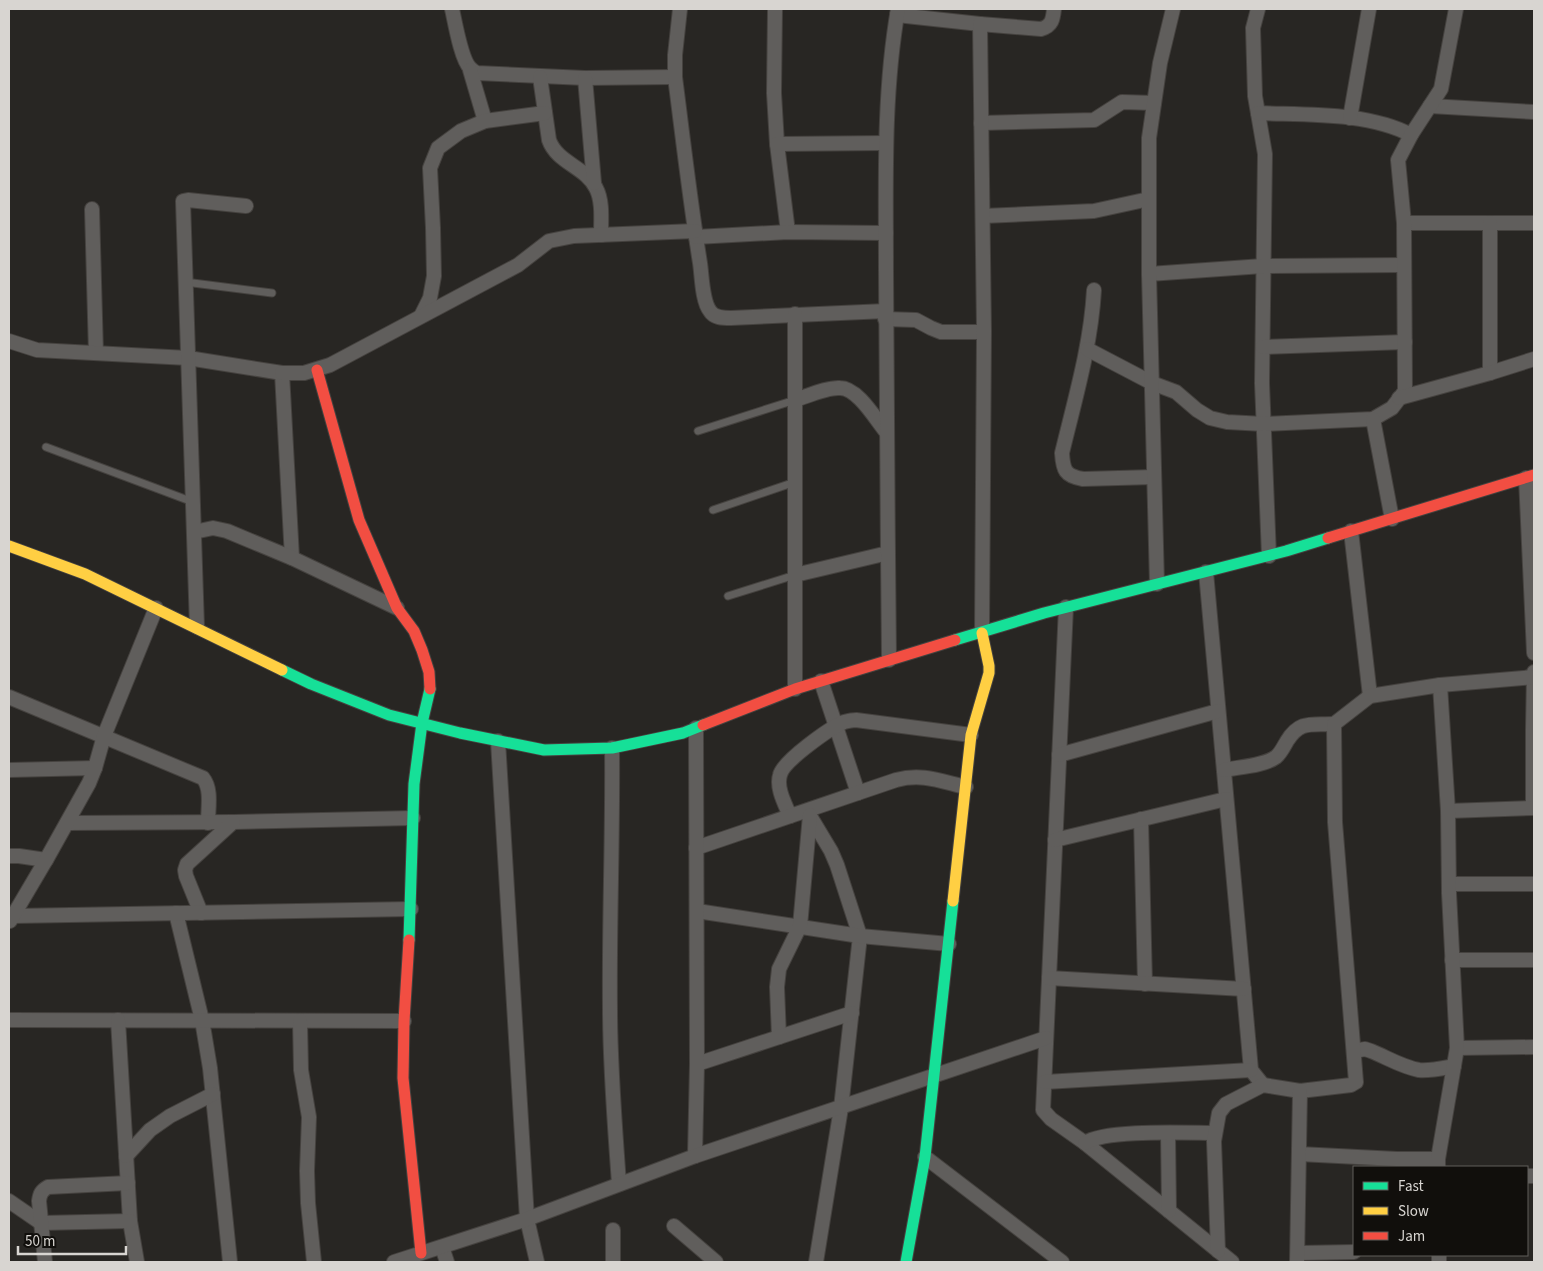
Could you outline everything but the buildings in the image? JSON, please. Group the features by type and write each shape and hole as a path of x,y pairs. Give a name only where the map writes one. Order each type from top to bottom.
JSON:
{"street":[{"path":"452,9 466,62 485,121"},
{"path":"680,9 675,55 675,77 695,234 706,300 714,316 730,318 795,314 886,315 916,320 941,332 984,332"},
{"path":"775,9 774,93 776,144 788,232"},
{"path":"889,660 886,433 886,116 897,12 980,24 1041,29 1047,28 1051,24 1054,9"},
{"path":"1157,584 1149,274 1149,138 1160,63 1173,9"},
{"path":"1258,9 1253,28 1255,96 1265,154 1262,383 1270,556"},
{"path":"1350,118 1369,9"},
{"path":"1087,349 1152,384 1176,392 1196,410 1210,418 1227,422 1264,424 1372,419 1392,408 1405,391 1404,223 1398,160 1411,135 1441,89 1456,9"},
{"path":"906,1262 925,1158 971,735 989,674 982,633 984,332 980,24"},
{"path":"470,70 477,73 540,77 675,77"},
{"path":"540,77 552,148 594,183"},
{"path":"585,78 594,183 600,198 601,235"},
{"path":"981,123 1094,120 1122,102 1154,102"},
{"path":"1430,106 1534,112"},
{"path":"422,316 430,298 434,276 430,168 438,148 461,130 485,121 545,113"},
{"path":"1258,113 1350,118 1380,123 1400,129 1411,135"},
{"path":"776,144 886,143"},
{"path":"982,216 1094,211 1149,199"},
{"path":"197,627 183,201 246,206"},
{"path":"92,209 96,353"},
{"path":"1404,223 1534,223"},
{"path":"1490,223 1490,373"},
{"path":"9,341 37,350 188,358 282,373 304,374 330,365 518,265 549,241 574,236 601,235 788,232 886,234"},
{"path":"1149,274 1264,266 1404,265"},
{"path":"1094,290 1087,349 1062,453 1064,469 1068,474 1083,479 1154,477"},
{"path":"795,314 795,689"},
{"path":"1262,347 1405,342"},
{"path":"1399,398 1534,359"},
{"path":"318,370 359,520 397,608 414,631 429,672 430,687 418,752 413,818 403,1078 421,1253"},
{"path":"282,373 292,558"},
{"path":"795,400 835,388 849,390 856,395 886,433"},
{"path":"1372,419 1392,519"},
{"path":"9,546 85,574 311,684 389,715 460,733 544,750 612,748 683,733 795,689 1066,607 1270,556 1530,476 1534,653"},
{"path":"194,532 213,528 220,529 292,558 397,608"},
{"path":"1351,532 1370,696"},
{"path":"795,575 888,554"},
{"path":"1206,572 1251,1070 1263,1085"},
{"path":"1066,607 1043,1110 1051,1119 1085,1143 1232,1262"},
{"path":"11,920 89,783 104,736 156,608"},
{"path":"1448,811 1534,808 1534,672"},
{"path":"1224,770 1264,762 1276,757 1293,732 1298,728 1334,724 1370,696 1440,685 1534,677"},
{"path":"821,681 858,793"},
{"path":"1299,1154 1438,1163 1457,1048 1449,884 1448,811 1440,685"},
{"path":"9,697 203,778 207,782 209,793 208,822"},
{"path":"1059,755 1218,711"},
{"path":"790,816 780,791 779,777 783,767 793,757 836,726 856,720 971,735"},
{"path":"1218,1251 1214,1141 1219,1112 1226,1104 1263,1085 1300,1091 1354,1084 1356,1082 1335,822 1334,724"},
{"path":"695,1156 697,1064 696,728"},
{"path":"498,741 527,1219 537,1262"},
{"path":"612,748 610,1010 611,1065 619,1184"},
{"path":"9,770 95,768"},
{"path":"696,848 790,816 811,813 858,793 909,777 923,776 966,787"},
{"path":"1055,840 1226,799"},
{"path":"779,1037 779,969 800,926 811,813"},
{"path":"811,813 837,865 860,936 841,1108 816,1262"},
{"path":"67,823 413,818"},
{"path":"1141,819 1145,984"},
{"path":"201,913 186,876 187,864 233,822"},
{"path":"9,856 46,860"},
{"path":"1449,884 1534,884"},
{"path":"11,920 176,913 411,909"},
{"path":"696,911 860,936 948,944"},
{"path":"176,913 202,1020 210,1068 230,1262"},
{"path":"1452,960 1534,960"},
{"path":"1049,978 1244,989"},
{"path":"697,1064 852,1013"},
{"path":"9,1020 404,1021"},
{"path":"118,1020 130,1221 137,1262"},
{"path":"300,1021 301,1070 309,1117 306,1171 314,1262"},
{"path":"394,1262 527,1219 695,1156 1046,1038"},
{"path":"1457,1048 1534,1047"},
{"path":"1354,1050 1371,1051 1419,1070 1434,1070 1454,1066"},
{"path":"1045,1082 1251,1070"},
{"path":"1300,1091 1297,1258 1353,1252"},
{"path":"126,1156 150,1130 170,1116 212,1094"},
{"path":"1168,1133 1169,1211"},
{"path":"1085,1143 1091,1139 1133,1134 1215,1133"},
{"path":"925,1158 1062,1262"},
{"path":"43,1262 40,1194 48,1187 128,1182"},
{"path":"9,1201 41,1222 130,1221"},
{"path":"674,1226 716,1262"},
{"path":"613,1262 614,1230"},
{"path":"442,1247 446,1262"}],"lane":[{"path":"185,282 272,293"},
{"path":"698,431 795,400"},
{"path":"46,447 193,502"},
{"path":"713,510 795,482"},
{"path":"728,596 795,575"}],"traffic: fast":[{"path":"955,640 1044,613 1286,551 1328,538"},
{"path":"282,670 311,684 389,715 460,733 544,750 612,748 683,733 703,725"},
{"path":"409,940 414,784 422,723 430,689"},
{"path":"906,1262 925,1157 953,901"}],"traffic: slow":[{"path":"9,546 85,574 282,670"},
{"path":"953,901 971,735 989,673 982,633"}],"traffic: jam":[{"path":"317,370 359,520 397,608 414,631 422,650 429,672 430,689"},
{"path":"1328,538 1534,475"},
{"path":"703,725 795,689 955,640"},
{"path":"409,940 403,1078 421,1253"}]}
